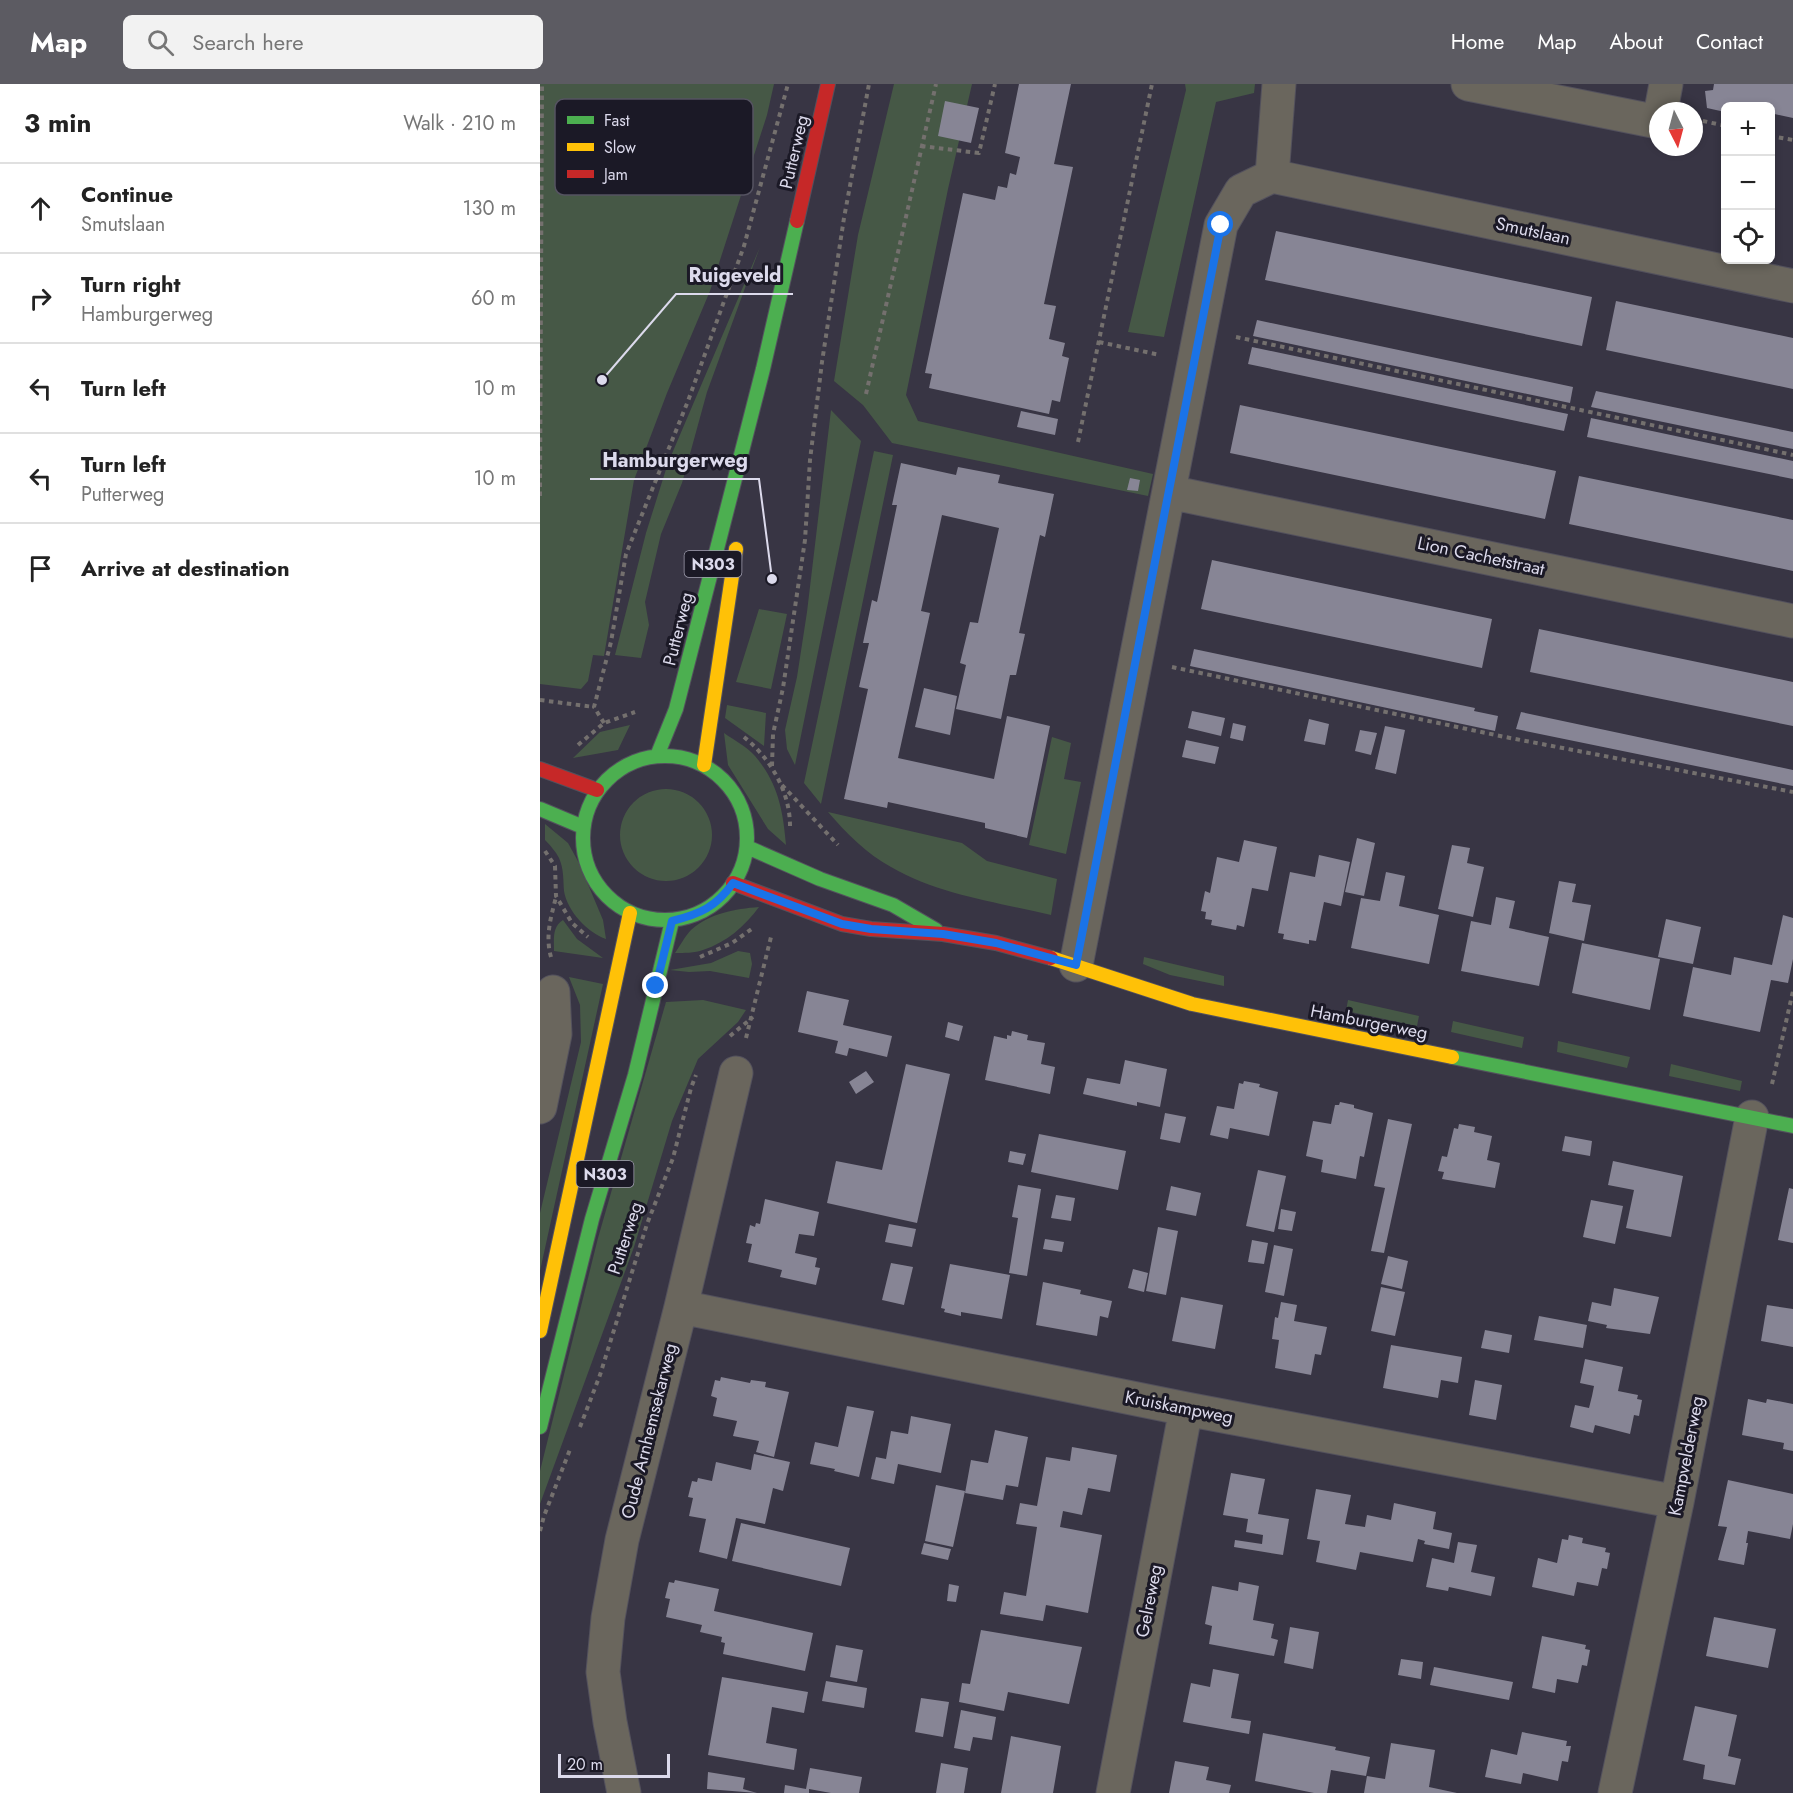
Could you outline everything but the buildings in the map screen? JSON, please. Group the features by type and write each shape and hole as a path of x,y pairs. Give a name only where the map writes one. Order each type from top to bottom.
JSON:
{"main road":[{"name":"Putterweg","path":"657,756 676,709 763,369 828,84"},
{"name":"Putterweg","path":"742,508 763,369"},
{"name":"N303","path":"704,765 738,531"},
{"path":"657,756 681,757 704,765 723,779 738,798 746,820 747,847 741,870 715,904 695,915 672,921 651,920 630,913 613,903 599,888 588,870 583,851 583,827 597,790 614,774 634,761 657,756"},
{"path":"540,769 597,790"},
{"path":"540,808 583,827"},
{"name":"Hamburgerweg","path":"747,847 799,871 892,905 943,934"},
{"name":"Hamburgerweg","path":"733,883 842,924 871,929 943,934 996,943 1076,965 1192,1004 1793,1126"},
{"name":"N303","path":"542,1318 630,913"},
{"name":"Putterweg","path":"540,1427 592,1219 635,1075 672,921"}],"street":[{"path":"1076,965 1221,225 1241,191 1272,176 1279,84"},
{"path":"1468,84 1649,120"},
{"path":"1662,102 1666,84"},
{"name":"Smutslaan","path":"1272,176 1793,286"},
{"name":"Lion Cachetstraat","path":"1169,492 1793,621"},
{"path":"540,1107 555,1034 553,978"},
{"name":"Oude Arnhemsekarweg","path":"624,1793 603,1672 608,1618 621,1540 681,1307 736,1073"},
{"name":"Kampvelderweg","path":"1616,1793 1758,1118"},
{"name":"Kruiskampweg","path":"681,1307 1186,1409 1677,1502"},
{"name":"Gelreweg","path":"1113,1793 1186,1409"}],"path":[{"path":"540,496 542,84"},
{"path":"604,723 594,707 610,642 626,554 688,401 744,246 788,84"},
{"path":"772,767 773,734 783,688 805,540 810,460 822,363 844,218 868,84"},
{"path":"866,394 936,84"},
{"path":"921,146 979,153 995,84"},
{"path":"1078,442 1152,84"},
{"path":"1703,121 1721,125"},
{"path":"1775,137 1793,140"},
{"path":"1200,329 1793,455"},
{"path":"1099,342 1194,363"},
{"path":"1136,660 1505,737 1793,792"},
{"path":"540,700 594,707"},
{"path":"540,843 555,866 556,896 548,930 553,978"},
{"path":"727,1039 753,1017 771,937"},
{"path":"1758,1118 1793,992"},
{"name":"Putterweg","path":"579,1430 600,1375 647,1224 673,1158 691,1088 699,1070"},
{"path":"540,1531 543,1516 574,1440"}],"green space":[{"path":"540,84 774,84 753,158 753,99 555,99 555,195 741,195 710,291 667,393 634,480 604,656 593,655 588,681 581,689 540,684"},
{"path":"894,84 972,84 906,395 918,421 1153,474 1148,496 892,443 863,405 834,381 858,235"},
{"path":"1185,84 1255,84 1254,93 1216,102 1164,337 1128,332 1186,90"},
{"path":"760,247 707,392 682,483 661,534 645,602 649,625 641,658 615,655 646,533 668,463"},
{"path":"831,410 861,441 795,765 787,749 785,730 797,677 807,612"},
{"path":"874,451 893,455 821,804 804,783"},
{"path":"759,609 787,614 771,689 736,682"},
{"path":"727,705 766,713 764,746 725,718"},
{"path":"630,725 618,750 573,758 600,732"},
{"path":"724,733 752,753 769,776 781,809 786,845 768,829 728,765"},
{"path":"1052,737 1071,743 1064,779 1081,782 1066,854 1029,845"},
{"path":"666,789 684,793 698,803 708,817 712,835 708,853 698,867 684,877 666,881 648,877 634,867 624,853 620,835 624,817 634,803 648,793"},
{"path":"828,812 962,843 987,861 1057,879 1051,915 969,897 909,877 882,862 865,849"},
{"path":"545,824 568,843 579,863 603,920 606,939 592,932 569,906 564,891 561,862 545,840"},
{"path":"759,907 748,921 720,943 700,951 675,953 698,924 732,911"},
{"path":"563,920 577,939 603,958 554,951 555,930"},
{"path":"738,951 750,953 752,964 749,978 710,971 670,970 711,963"},
{"path":"1144,957 1224,976 1224,986 1170,975 1143,964"},
{"path":"569,977 603,984 540,1271 540,1213 581,1042 580,1005"},
{"path":"703,1000 746,1010 738,1022 698,1059 672,1121 634,1247 540,1504 540,1471 598,1238 666,1002"},
{"path":"1348,1000 1419,1016 1417,1026 1346,1011"},
{"path":"1453,1021 1524,1037 1522,1048 1451,1032"},
{"path":"1558,1041 1630,1057 1627,1068 1557,1052"},
{"path":"1671,1064 1742,1081 1740,1091 1669,1076"}],"traffic: fast":[{"path":"657,756 676,709 763,369 797,221"},
{"path":"665,756 681,757 696,762 723,780 741,807 746,822 747,838 746,854 741,869 723,896 696,914 681,919 665,920 649,919 634,914 607,896 589,869 584,854 583,838 584,822 589,807 607,780 634,762 649,757 665,756"},
{"path":"540,809 583,827"},
{"path":"747,847 820,879 893,905 936,930"},
{"path":"540,1427 592,1219 635,1075 672,921"},
{"path":"1452,1057 1793,1126"}],"traffic: slow":[{"path":"704,765 736,549"},
{"path":"540,1331 630,913"},
{"path":"1051,958 1192,1004 1452,1057"}],"traffic: jam":[{"path":"797,221 828,84"},
{"path":"540,769 597,790"},
{"path":"733,883 842,924 871,929 943,934 996,943 1051,958"}],"place":[{"name":"Ruigeveld","path":"602,380"},
{"name":"Hamburgerweg","path":"772,579"}],"route":[{"path":"656,986 672,921 695,915 715,904 733,883 842,924 871,929 943,934 996,943 1076,965 1221,225"}]}
